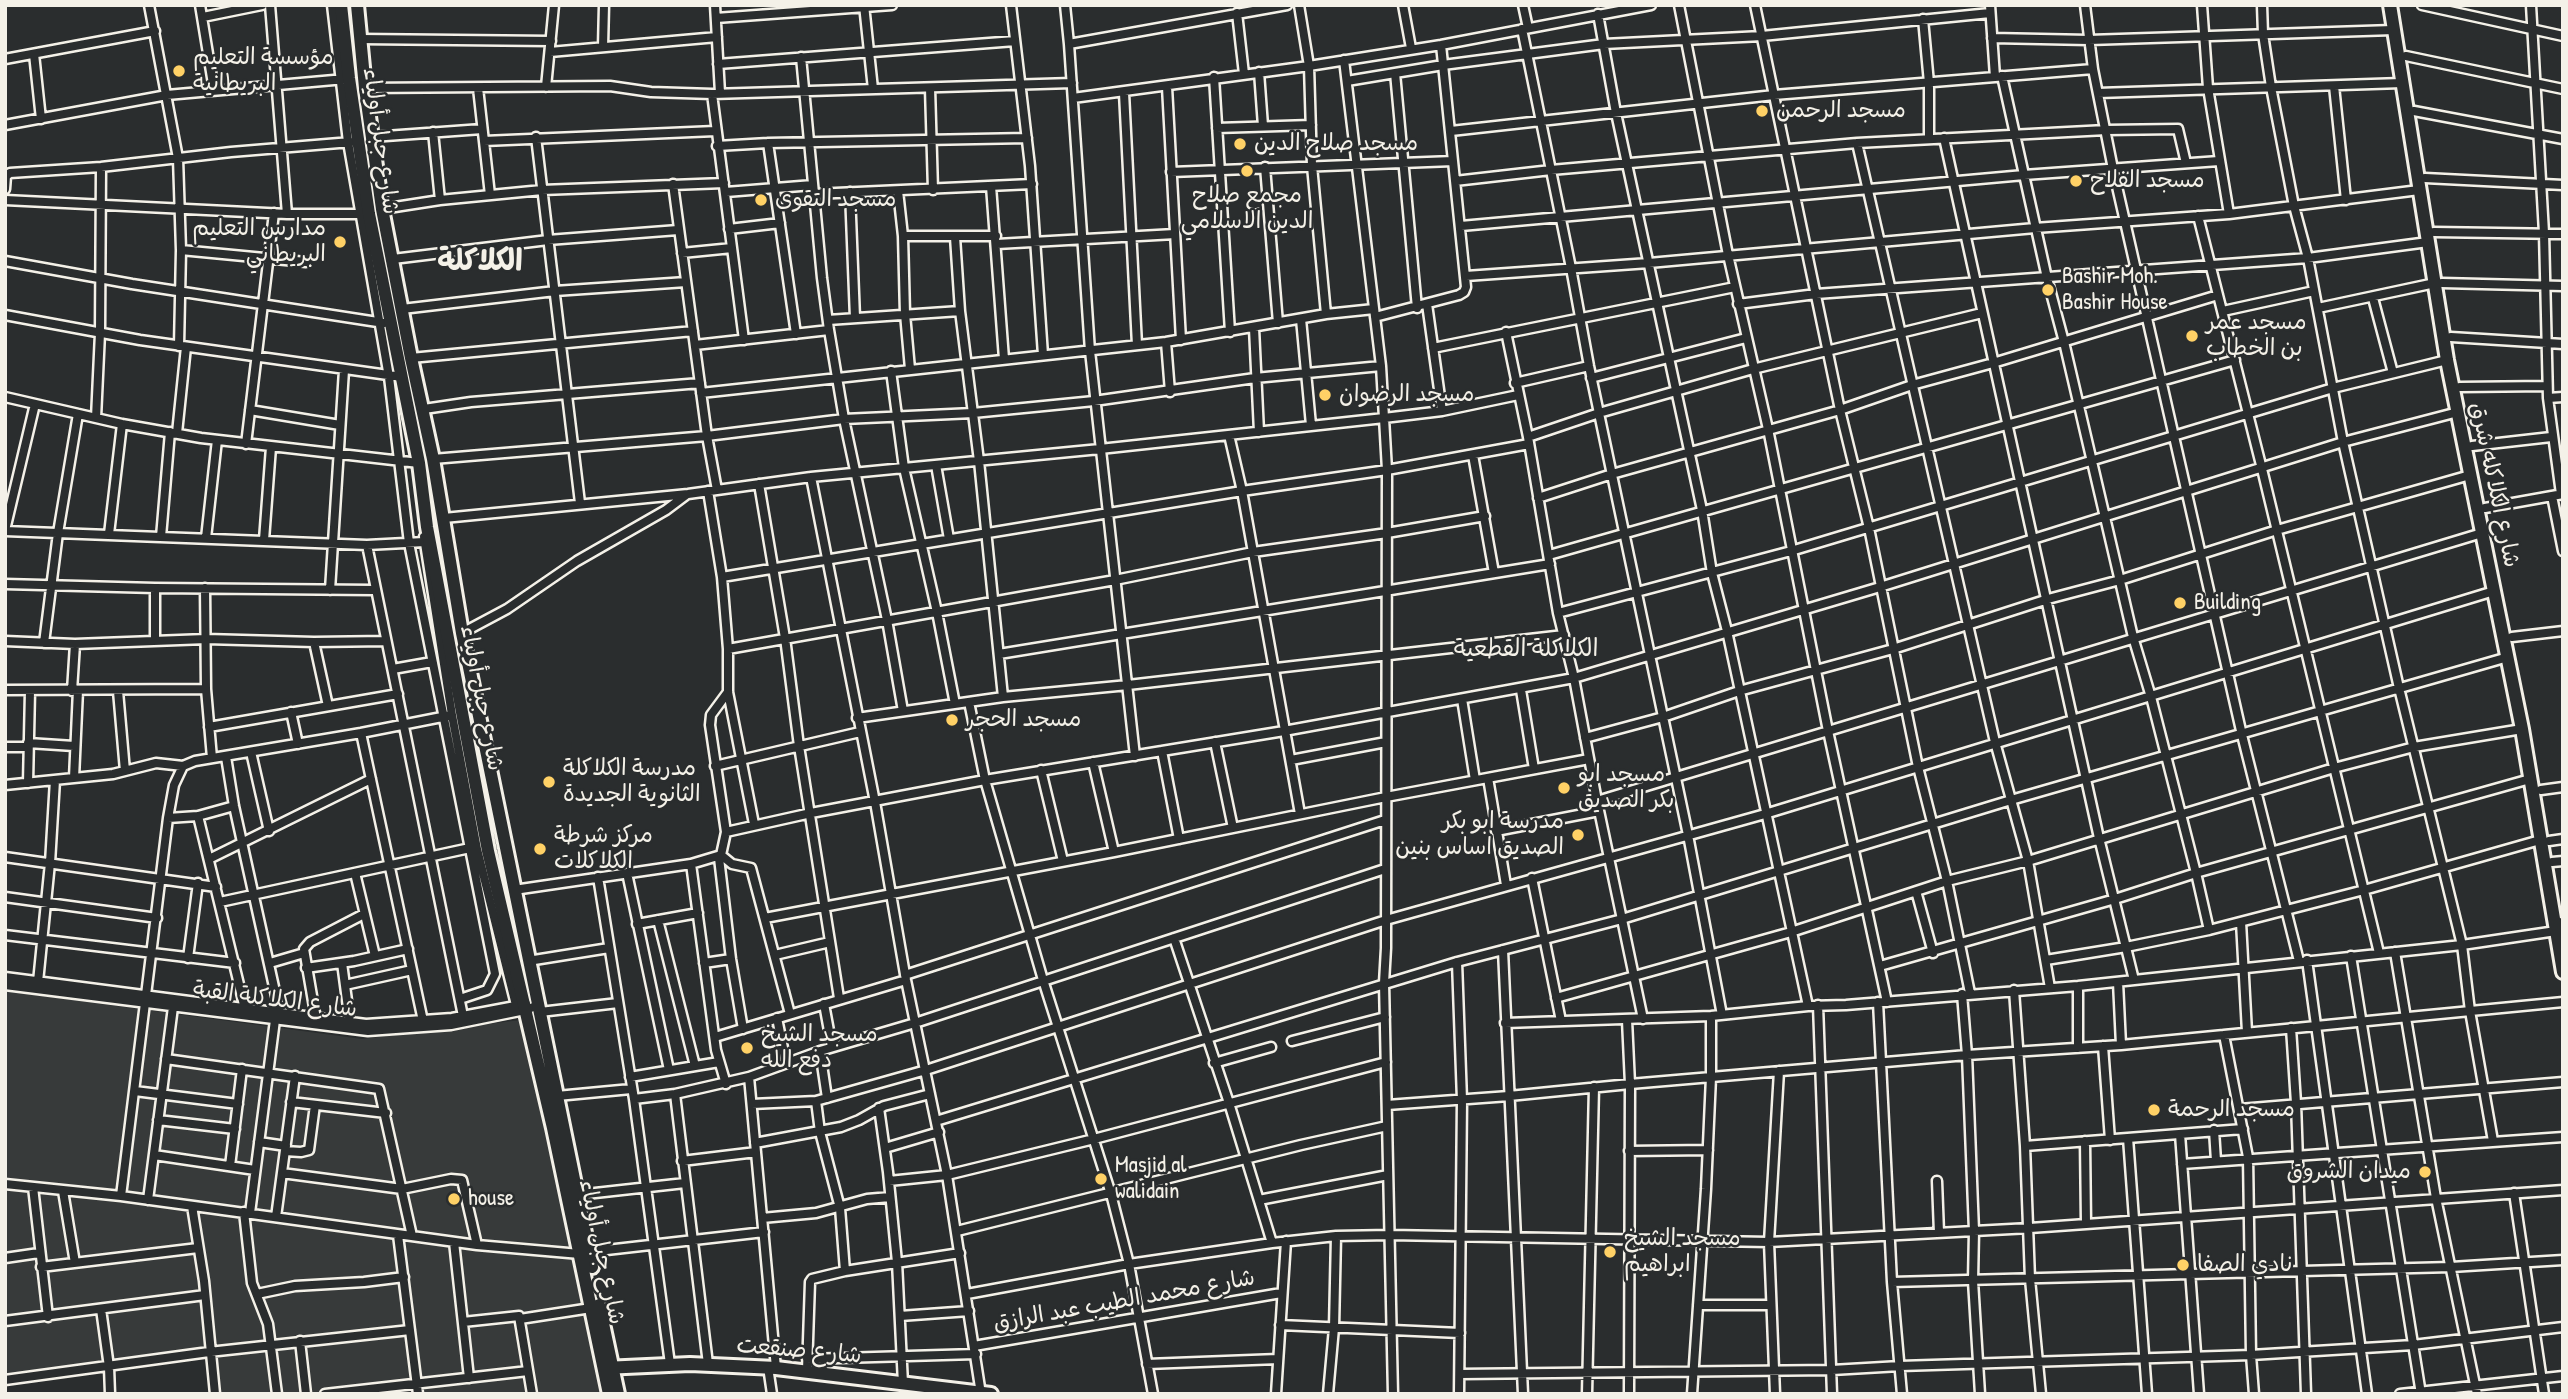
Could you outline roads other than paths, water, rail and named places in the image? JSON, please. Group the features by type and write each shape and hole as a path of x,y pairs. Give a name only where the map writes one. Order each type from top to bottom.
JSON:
{"main road":[{"name":"شارع جبل أولياء","path":"341,5 344,79 364,214 395,377 419,463 426,524 488,851 522,1007 584,1253 608,1367 609,1394"},
{"name":"شارع جبل أولياء","path":"357,5 365,88 382,209 411,358 424,409 462,633 577,1195 592,1308 618,1394"},
{"name":"شارع الكلاكله شرق","path":"2390,5 2419,190 2431,237"},
{"name":"شارع الكلاكله شرق","path":"2398,5 2439,283 2512,637 2541,790 2545,840 2558,862 2563,972"},
{"name":"شارع الكلاكله شرق","path":"2439,283 2447,360 2561,925"},
{"name":"شارع صنقعت","path":"608,1367 670,1364 772,1367 807,1364 903,1384 985,1393"}],"street":[{"path":"149,5 178,158 181,250 183,346 161,537"},
{"path":"200,5 214,90"},
{"path":"202,17 262,5"},
{"path":"271,5 288,214"},
{"path":"5,125 167,95 344,79 332,5"},
{"path":"546,87 554,5"},
{"path":"603,47 604,5"},
{"path":"715,5 718,64 715,131 744,340"},
{"path":"716,18 892,5"},
{"path":"1011,5 1032,184 1043,355"},
{"path":"1065,5 1094,401 1135,756"},
{"path":"1069,44 1287,5"},
{"path":"1299,5 1309,66 1312,166 1326,314"},
{"path":"1403,5 1411,48"},
{"path":"1524,5 1528,56 1559,217 1688,835 1722,1015"},
{"path":"1073,98 1167,87 1441,45 1623,8 1651,5"},
{"path":"1679,5 1727,255 1768,429 1828,731 1880,966 1892,1282 1902,1394"},
{"path":"1755,5 1918,767 1947,881 1966,994 1974,1231 1973,1281 1980,1394"},
{"path":"2085,5 2093,69 2113,169 2227,671 2287,910 2303,960 2327,1100 2367,1394"},
{"path":"2202,5 2208,88 2229,214"},
{"path":"2262,5 2263,34 2271,87 2294,206 2308,258 2357,507 2462,945 2470,1011 2493,1141"},
{"path":"2422,5 2563,36"},
{"path":"2531,5 2544,233 2547,386 2562,547"},
{"path":"864,7 873,89"},
{"path":"1347,82 1443,65 1604,44 1762,36 1990,9 1998,76 2015,133 2035,228 2133,637 2151,697 2208,930"},
{"path":"1237,13 1244,74"},
{"path":"1598,14 1626,163 1702,510 1712,573 1808,1006"},
{"path":"1923,19 1929,83 1929,139"},
{"path":"1992,38 2090,40 2393,30"},
{"path":"5,59 155,32"},
{"path":"550,52 717,37"},
{"path":"360,39 551,41"},
{"path":"718,64 1015,41"},
{"path":"701,393 1166,342 1326,314 1374,313 1417,308 1464,292 1466,276 1441,45"},
{"path":"34,54 41,119"},
{"path":"2406,56 2563,89"},
{"path":"801,57 828,320 844,419 887,620 903,711"},
{"path":"1344,60 1381,366 1387,470 1384,984 1393,1394"},
{"path":"1451,131 1774,95 2093,69"},
{"path":"1259,72 1263,126"},
{"path":"1395,73 1417,308"},
{"path":"1214,78 1230,332"},
{"path":"365,88 610,86 651,92 716,94 1072,83"},
{"path":"2098,93 2402,83"},
{"path":"2334,86 2346,200"},
{"path":"1167,87 1181,340"},
{"path":"478,88 490,195"},
{"path":"930,88 933,190"},
{"path":"1124,93 1137,345"},
{"path":"2414,111 2563,139"},
{"path":"1217,128 1311,125"},
{"path":"372,137 482,128"},
{"path":"1455,181 1857,143 2106,130 2178,129 2186,163"},
{"path":"484,141 715,131"},
{"path":"433,132 440,200"},
{"path":"536,137 580,503"},
{"path":"717,146 1027,138"},
{"path":"1944,138 2099,838 2134,980"},
{"path":"5,189 6,176 10,173 101,167 353,141"},
{"path":"768,143 796,334"},
{"path":"1857,143 1889,288 1902,332 1939,507 1983,684 1994,742 2028,861 2050,988"},
{"path":"1171,172 1453,161"},
{"path":"1461,226 2024,175 2219,161"},
{"path":"96,418 100,333 101,167"},
{"path":"1265,167 1278,323"},
{"path":"2425,178 2563,185"},
{"path":"382,209 542,190 673,184 850,192 1032,184"},
{"path":"673,184 707,436 728,649 728,692 754,824"},
{"path":"991,186 1004,359"},
{"path":"1466,276 2229,214 2419,190"},
{"path":"898,191 904,236 905,314 910,369"},
{"path":"850,192 855,318"},
{"path":"5,200 288,214 364,214"},
{"path":"246,444 274,213"},
{"path":"2198,216 2379,953"},
{"path":"729,229 780,223"},
{"path":"393,258 548,240 678,230"},
{"path":"904,236 1036,242 1175,234"},
{"path":"1738,304 1816,293 2308,258 2431,237 2563,234"},
{"path":"955,237 960,311 1003,697"},
{"path":"682,253 732,248"},
{"path":"181,250 306,262"},
{"path":"5,261 261,305 385,323"},
{"path":"402,309 555,291 686,282"},
{"path":"2318,308 2439,283 2563,286"},
{"path":"1433,348 1735,287"},
{"path":"2223,311 2314,291"},
{"path":"1538,498 2218,295"},
{"path":"2373,298 2393,373"},
{"path":"1427,304 1442,411"},
{"path":"828,320 960,311"},
{"path":"722,577 1474,455 1529,440 1599,413 1753,369 1982,313"},
{"path":"5,315 100,333 395,377 400,462 409,543 495,974 487,990 460,999"},
{"path":"1301,318 1311,425"},
{"path":"1254,328 1259,432"},
{"path":"695,345 830,330"},
{"path":"411,358 693,331"},
{"path":"1506,332 1529,440 1558,613 1574,678 1608,857 1643,1019"},
{"path":"2451,337 2563,344"},
{"path":"1591,377 1746,338"},
{"path":"1166,342 1170,391"},
{"path":"999,654 1387,592 1549,560 1702,510 2235,360"},
{"path":"1558,613 1791,551 2333,388 2447,360"},
{"path":"433,459 707,436 844,419 973,413 1381,366"},
{"path":"1515,383 1589,366"},
{"path":"330,590 344,370"},
{"path":"891,371 904,468 955,704"},
{"path":"424,409 471,402 700,383"},
{"path":"2460,387 2547,386"},
{"path":"444,518 688,494 855,472 1384,418 1442,411 1518,395"},
{"path":"5,397 173,433 419,463"},
{"path":"2548,398 2563,397"},
{"path":"35,404 5,531 367,545 424,542"},
{"path":"250,410 340,425"},
{"path":"726,832 754,824 985,780 1284,732 1574,678 1880,587 2343,442 2458,412"},
{"path":"44,643 50,585 78,414"},
{"path":"109,534 122,424"},
{"path":"1229,435 1242,491 1300,814"},
{"path":"2472,446 2551,437"},
{"path":"206,538 217,440"},
{"path":"264,540 271,447"},
{"path":"1474,455 1494,573"},
{"path":"936,465 949,539"},
{"path":"1585,738 1663,717 1739,691 1893,649 2048,599 2120,580 2277,530 2470,474"},
{"path":"811,477 857,718 876,802 905,978 939,1132 975,1350 985,1393"},
{"path":"758,484 785,638 799,746 839,999"},
{"path":"462,633 507,609 577,561 666,510 688,494"},
{"path":"2485,509 2559,495"},
{"path":"728,649 1115,580 1253,552 1485,516"},
{"path":"426,524 424,542 477,849 522,1007"},
{"path":"1597,801 2483,533"},
{"path":"367,545 374,590 393,669 463,1016"},
{"path":"5,584 374,590"},
{"path":"155,588 155,640"},
{"path":"205,589 206,689 212,758"},
{"path":"752,1104 816,1101 926,1070 1386,920 1765,814 2494,591"},
{"path":"2512,637 2563,631"},
{"path":"857,718 1003,697 1564,635"},
{"path":"5,641 75,644 206,639 314,642 386,640"},
{"path":"314,642 328,706"},
{"path":"74,778 75,644"},
{"path":"936,1121 1457,962 1622,919 2011,800 2242,736 2320,710 2508,657"},
{"path":"393,669 432,662"},
{"path":"5,691 206,689"},
{"path":"1521,690 1534,769"},
{"path":"28,783 30,691"},
{"path":"117,691 125,771"},
{"path":"728,692 710,719 726,832 720,856 731,959 743,1029"},
{"path":"209,727 398,694"},
{"path":"1462,699 1475,780"},
{"path":"969,702 985,780 1030,936 1111,1194 1129,1264 1153,1394"},
{"path":"291,712 298,744"},
{"path":"5,785 125,771 156,763 183,766 212,758 452,715"},
{"path":"1556,998 1791,932 1947,881 2028,861 2334,768 2414,747 2522,729"},
{"path":"715,766 860,732"},
{"path":"361,733 423,1021"},
{"path":"1215,742 1233,828"},
{"path":"1291,760 1386,742"},
{"path":"5,747 74,746"},
{"path":"1162,751 1179,839"},
{"path":"251,752 269,831"},
{"path":"226,757 234,806 270,963 278,1017 247,1212 252,1283 268,1324 277,1394"},
{"path":"765,918 1589,759"},
{"path":"1093,762 1114,852"},
{"path":"121,1196 168,818 174,785 183,766"},
{"path":"1041,770 1063,861"},
{"path":"1488,778 1506,885"},
{"path":"209,859 371,779"},
{"path":"1880,966 1933,953 2196,873 2530,779"},
{"path":"38,982 55,780"},
{"path":"2541,790 2563,787"},
{"path":"168,818 198,816 234,806"},
{"path":"1496,831 1599,811"},
{"path":"198,816 245,1009"},
{"path":"715,1037 905,978 1385,821"},
{"path":"2046,960 2208,930 2545,840 2563,839"},
{"path":"220,902 470,848"},
{"path":"514,890 691,864 720,856 732,863 751,868 790,1014"},
{"path":"5,857 216,887"},
{"path":"691,864 715,1037 726,1083"},
{"path":"634,1099 675,1094 749,1077 832,1047 915,1023 1385,869"},
{"path":"355,873 375,956"},
{"path":"626,873 669,1070"},
{"path":"598,877 648,1188 670,1364"},
{"path":"1532,878 1542,939 1561,1021"},
{"path":"188,958 198,883"},
{"path":"1916,891 1933,953"},
{"path":"5,897 157,918"},
{"path":"637,924 698,913"},
{"path":"316,1019 306,968 306,946 364,914"},
{"path":"658,920 695,1066"},
{"path":"2241,922 2247,1032"},
{"path":"1505,1023 1711,1016 1818,1005 2078,986 2462,945 2561,925"},
{"path":"5,935 235,963"},
{"path":"1174,938 1272,1243"},
{"path":"775,955 830,942"},
{"path":"528,961 609,948"},
{"path":"306,968 408,950"},
{"path":"1503,950 1523,1394"},
{"path":"2395,952 2426,1146 2477,1390"},
{"path":"270,963 304,953"},
{"path":"2351,956 2420,1393"},
{"path":"704,963 731,959"},
{"path":"1457,962 1462,1100 1459,1394"},
{"path":"342,963 350,1023"},
{"path":"345,985 412,970"},
{"name":"شارع الكلاكلة القبة","path":"5,977 146,1000 173,1007 376,1025 539,1005 618,1003"},
{"path":"2118,982 2121,1045"},
{"name":"شارع الكلاكلة القبة","path":"5,985 245,1009 278,1017 374,1031 431,1027 522,1007"},
{"path":"2078,986 2078,1048"},
{"path":"2014,990 2025,1146 2030,1279 2041,1394"},
{"path":"1387,1105 1967,1055 2121,1045 2563,1002"},
{"path":"824,1003 832,1047"},
{"path":"1818,1005 1832,1394"},
{"path":"148,1200 173,1007"},
{"path":"1692,1394 1708,1150 1711,1016"},
{"path":"1292,1041 1385,1017"},
{"path":"777,1018 786,1063"},
{"path":"1627,1020 1630,1083 1629,1394"},
{"path":"2291,1028 2306,1394"},
{"path":"2224,1035 2248,1157 2254,1394"},
{"path":"2103,1046 2110,1140"},
{"path":"1214,1063 1271,1047"},
{"path":"820,1051 827,1098"},
{"path":"166,1059 374,1087 381,1093 412,1236"},
{"path":"630,1077 719,1062"},
{"path":"889,1181 947,1175 1386,1062"},
{"path":"230,1166 242,1069"},
{"path":"1775,1394 1769,1242 1779,1071"},
{"path":"276,1217 295,1076"},
{"path":"749,1077 764,1232 772,1394"},
{"path":"2240,1109 2563,1082"},
{"path":"1587,1394 1594,1087"},
{"path":"557,1096 631,1089"},
{"path":"135,1091 238,1104"},
{"path":"675,1094 708,1364"},
{"path":"682,1161 756,1148 850,1124 879,1108 930,1094"},
{"path":"816,1101 820,1132 840,1208 845,1271"},
{"path":"291,1102 386,1114"},
{"path":"259,1142 301,1152 309,1150 314,1105"},
{"path":"879,1108 897,1262 903,1384"},
{"path":"158,1120 235,1129"},
{"path":"957,1231 1387,1126"},
{"path":"2025,1146 2243,1129"},
{"path":"2214,1130 2216,1161"},
{"path":"885,1148 939,1132"},
{"path":"2180,1133 2199,1394"},
{"path":"2182,1164 2248,1157 2563,1137"},
{"path":"2128,1138 2147,1394"},
{"path":"2085,1141 2086,1223"},
{"path":"1629,1152 1708,1150"},
{"path":"154,1155 255,1170"},
{"path":"282,1173 402,1189 451,1179 463,1180 477,1245"},
{"path":"1259,1200 1388,1175"},
{"path":"1937,1181 1939,1233"},
{"path":"577,1195 685,1183"},
{"path":"5,1184 247,1212 477,1245 584,1253 764,1232"},
{"path":"33,1187 48,1317"},
{"path":"967,1294 1129,1264 1336,1236 1703,1242 1825,1240 2299,1210 2563,1190"},
{"path":"63,1191 75,1263"},
{"path":"2514,1193 2544,1394"},
{"path":"762,1218 840,1208 866,1199 890,1197"},
{"path":"192,1206 215,1394"},
{"path":"398,1235 418,1394"},
{"path":"1328,1394 1334,1328 1336,1236"},
{"path":"1276,1394 1286,1241"},
{"path":"454,1242 469,1378"},
{"path":"41,1267 198,1248"},
{"path":"5,1258 39,1253"},
{"path":"807,1364 810,1282 816,1277 960,1253"},
{"path":"1892,1282 2451,1267 2563,1260"},
{"path":"257,1294 295,1286 404,1277"},
{"name":"شارع محمد الطيب عبد الرازق","path":"807,1364 975,1350 1138,1317 1281,1293"},
{"path":"5,1321 205,1296"},
{"path":"1698,1306 1770,1305"},
{"path":"520,1319 592,1308"},
{"path":"101,1309 110,1394"},
{"path":"900,1316 969,1311"},
{"path":"463,1322 516,1315 520,1319 533,1394"},
{"path":"1280,1325 1460,1333"},
{"path":"1460,1374 1832,1370 2305,1353 2465,1340 2563,1327"},
{"path":"5,1380 271,1344 410,1330"},
{"path":"300,1341 306,1394"},
{"path":"1147,1364 1278,1359"},
{"path":"325,1394 528,1371"},
{"path":"2400,1394 2477,1390 2563,1376"}],"place":[{"name":"مؤسسة التعليم البريطانية","path":"179,71"},
{"name":"مسجد الرحمن","path":"1762,111"},
{"name":"مسجد صلاح الدين","path":"1240,144"},
{"name":"مجمع صلاح الدين الاسلامي","path":"1247,171"},
{"name":"مسجد الفلاح","path":"2076,181"},
{"name":"مسجد التقوى","path":"761,200"},
{"name":"مدارس التعليم البريطاني","path":"340,242"},
{"name":"Bashir Moh. Bashir House","path":"2048,290"},
{"name":"مسجد عمر بن الخطاب","path":"2192,336"},
{"name":"مسجد الرضوان","path":"1325,395"},
{"name":"Building","path":"2180,603"},
{"name":"مسجد الحجر","path":"952,720"},
{"name":"مدرسة الكلاكلة الثانوية الجديدة","path":"549,782"},
{"name":"مسجد ابو بكر الصديق","path":"1564,788"},
{"name":"مدرسة ابو بكر الصديق اساس بنين","path":"1578,835"},
{"name":"مركز شرطة الكلاكلات","path":"540,849"},
{"name":"مسجد الشيخ دفع الله","path":"747,1048"},
{"name":"مسجد الرحمة","path":"2154,1110"},
{"name":"ميدان الشروق","path":"2425,1172"},
{"name":"Masjid al walidain","path":"1101,1179"},
{"name":"house","path":"454,1199"},
{"name":"مسجد الشيخ ابراهيم","path":"1610,1252"},
{"name":"نادي الصفا","path":"2183,1265"}],"district":[{"name":"الكلاكلة","path":"480,262"},
{"name":"الكلاكلة القطعية","path":"1526,650"}]}
